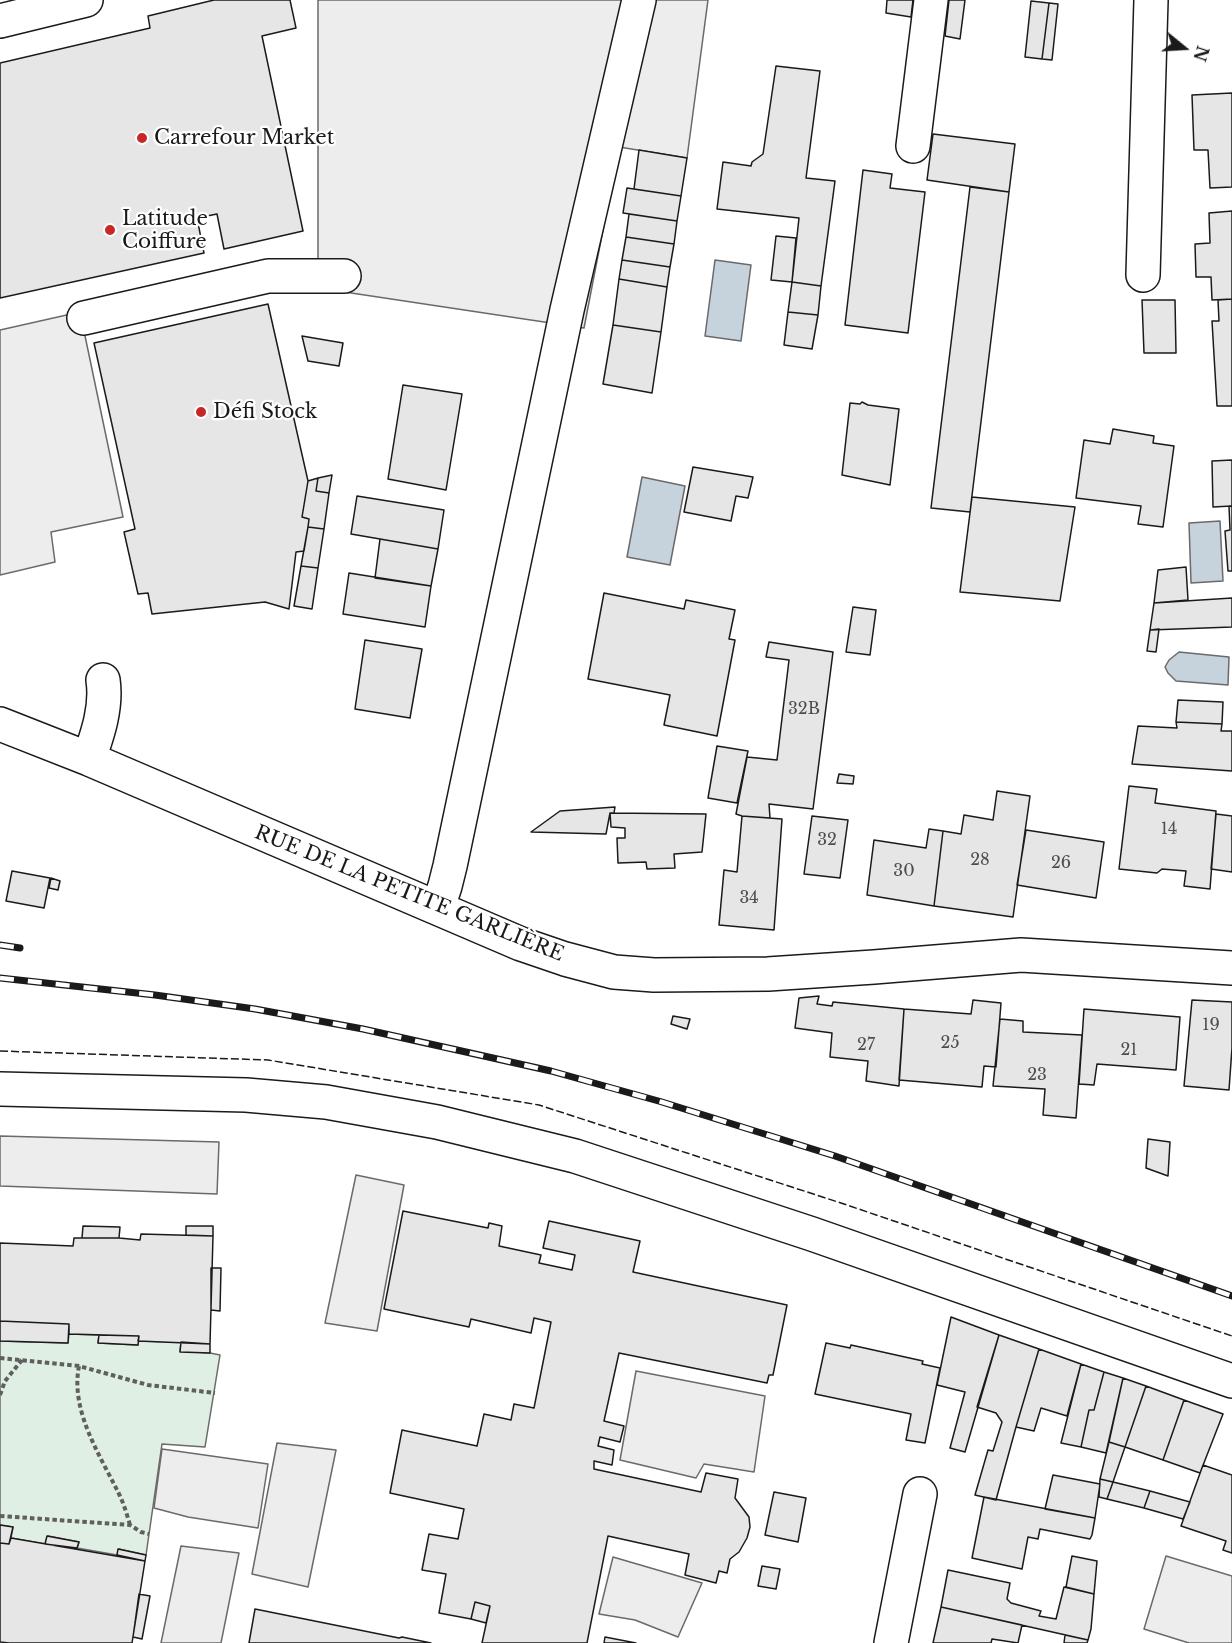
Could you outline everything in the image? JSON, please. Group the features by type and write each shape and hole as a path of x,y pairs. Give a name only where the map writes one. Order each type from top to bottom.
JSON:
{"street":[{"path":"0,21 86,0"},
{"path":"438,907 450,866 567,310 639,0"},
{"path":"913,146 931,0"},
{"path":"1143,275 1150,0"},
{"path":"84,318 268,276 344,276"},
{"path":"89,759 97,738 106,696 103,680"},
{"name":"RUE DE LA PETITE GARLIÈRE","path":"0,724 89,759 521,944 614,972 644,975 768,974 1021,955 1232,968"},
{"path":"0,1089 246,1095 327,1102 436,1122 586,1160 812,1234 1232,1381"},
{"path":"891,1643 920,1494"}],"path":[{"path":"0,1358 79,1366 148,1385 214,1393"},
{"path":"0,1395 5,1381 23,1360"},
{"path":"79,1366 76,1379 78,1397 86,1425 103,1466 119,1495 130,1525"},
{"path":"0,1516 130,1525 149,1534"}],"green space":[{"path":"69,1334 99,1335 98,1343 138,1345 138,1341 181,1342 180,1351 220,1355 205,1447 162,1444 146,1555 119,1549 117,1555 77,1548 79,1542 48,1536 45,1544 11,1538 13,1527 0,1525 0,1341 68,1343"}],"shaded area":[{"path":"318,0 708,0 687,158 619,147 584,328 318,288"},
{"path":"715,260 751,265 741,341 705,336"},
{"path":"80,312 123,517 51,532 55,562 0,575 0,330"},
{"path":"642,477 685,486 670,565 627,557"},
{"path":"1220,521 1223,581 1191,583 1189,523"},
{"path":"1179,652 1229,657 1228,685 1176,681 1165,667 1169,660"},
{"path":"0,1136 219,1142 217,1194 0,1186"},
{"path":"356,1175 404,1185 377,1331 325,1323"},
{"path":"636,1371 765,1396 754,1472 704,1464 696,1478 620,1460"},
{"path":"277,1443 336,1450 308,1587 252,1574"},
{"path":"162,1449 268,1464 258,1528 188,1517 154,1508"},
{"path":"181,1546 239,1553 221,1643 161,1643"},
{"path":"1166,1556 1232,1576 1232,1643 1189,1643 1144,1629"},
{"path":"613,1557 702,1583 678,1637 635,1620 599,1614"}],"building":[{"name":"Carrefour Market","path":"214,0 290,0 296,28 262,36 303,231 224,249 217,214 197,218 204,253 0,298 0,63 150,28 148,16"},
{"path":"887,0 913,0 911,17 886,13"},
{"path":"949,0 965,0 960,39 945,36"},
{"path":"1031,1 1049,3 1042,59 1025,57"},
{"path":"1049,3 1058,4 1052,60 1042,59"},
{"path":"776,66 820,71 806,178 835,181 821,286 792,282 799,218 717,209 723,162 751,166 752,162 763,154"},
{"path":"1232,93 1232,187 1210,188 1208,150 1194,150 1192,95"},
{"path":"933,134 1015,144 1009,192 927,180"},
{"path":"639,150 687,158 681,196 634,189"},
{"path":"863,170 892,174 890,188 925,192 908,333 845,325"},
{"path":"970,187 1009,192 970,512 931,508"},
{"path":"627,188 681,196 677,221 623,213"},
{"path":"1232,211 1232,299 1212,300 1211,277 1196,277 1195,244 1210,243 1209,213"},
{"path":"629,214 677,221 674,244 626,237"},
{"path":"776,236 796,238 792,282 771,280"},
{"path":"626,237 674,244 670,267 622,260"},
{"path":"622,260 670,267 667,287 619,279"},
{"path":"619,279 667,287 661,332 613,325"},
{"path":"792,282 821,286 818,315 788,312"},
{"path":"1232,299 1232,406 1217,406 1212,321 1219,321 1218,300"},
{"path":"1142,300 1175,300 1176,353 1144,353"},
{"name":"Défi Stock","path":"268,304 308,481 302,517 309,519 308,527 304,551 296,552 289,609 265,602 152,614 148,593 138,594 124,532 135,529 94,343"},
{"path":"788,312 818,315 812,349 784,345"},
{"path":"613,325 661,332 652,393 603,384"},
{"path":"302,336 343,343 339,366 308,361"},
{"path":"403,385 462,394 446,490 388,479"},
{"path":"862,402 868,405 899,409 890,485 842,475 850,403 860,404"},
{"path":"1113,429 1154,436 1153,443 1174,446 1163,527 1138,524 1141,506 1076,498 1084,440 1110,444"},
{"path":"1232,460 1232,506 1213,507 1212,461"},
{"path":"693,467 753,477 748,498 736,496 731,521 684,512"},
{"path":"332,475 329,493 316,491 318,478"},
{"path":"318,478 316,491 329,493 324,529 308,527 309,519 302,517 308,481"},
{"path":"357,496 444,510 438,549 351,534"},
{"path":"972,497 1075,507 1060,601 960,592"},
{"path":"1229,506 1232,506 1232,571 1228,571 1225,531 1230,530"},
{"path":"308,527 324,529 318,568 301,566"},
{"path":"380,539 438,549 431,586 375,578"},
{"path":"301,566 318,568 312,609 294,606"},
{"path":"1186,567 1188,600 1154,603 1158,570"},
{"path":"349,573 431,586 425,627 343,614"},
{"path":"604,593 684,609 686,600 735,610 729,639 735,640 717,736 664,725 670,695 588,679"},
{"path":"1232,598 1232,627 1150,630 1154,603"},
{"path":"853,607 876,610 870,655 846,652"},
{"path":"1159,629 1156,652 1147,651 1150,630"},
{"path":"365,640 422,649 410,718 355,709"},
{"path":"769,642 833,652 813,809 769,804 770,818 742,816 736,814 747,757 777,760 789,660 766,657"},
{"path":"1178,700 1223,702 1222,724 1176,722"},
{"path":"1176,722 1222,724 1221,731 1232,731 1232,771 1132,764 1138,726 1177,728"},
{"path":"717,746 748,751 737,803 708,798"},
{"path":"839,774 854,776 853,784 837,783"},
{"path":"1129,786 1157,789 1155,803 1216,811 1210,889 1184,886 1186,871 1162,869 1157,873 1119,869"},
{"path":"997,791 1030,796 1013,917 934,906 943,831 961,834 964,815 993,820"},
{"path":"615,807 614,813 610,813 606,834 531,832 560,811"},
{"path":"610,813 706,814 702,852 674,854 675,868 647,869 646,862 618,863 617,838 625,838 625,828 611,827"},
{"path":"1216,814 1232,816 1232,872 1211,869"},
{"path":"742,816 782,819 774,930 719,925 724,870 737,872"},
{"path":"812,816 848,820 840,878 804,874"},
{"path":"929,829 943,831 934,906 867,895 874,840 926,848"},
{"path":"1026,830 1104,842 1096,898 1017,885"},
{"path":"12,871 50,878 44,908 6,901"},
{"path":"51,878 60,881 58,890 49,888"},
{"path":"819,996 817,1004 832,1006 833,1002 904,1009 899,1086 866,1081 868,1061 830,1057 832,1033 795,1028 799,998"},
{"path":"973,1000 1001,1003 996,1067 984,1066 982,1087 899,1080 904,1009 971,1014"},
{"path":"1192,1000 1232,1002 1229,1090 1184,1086"},
{"path":"1084,1009 1180,1017 1176,1070 1097,1064 1094,1085 1079,1084"},
{"path":"673,1016 690,1019 687,1029 671,1024"},
{"path":"1000,1019 1023,1021 1023,1032 1082,1035 1076,1118 1043,1115 1045,1089 993,1086"},
{"path":"1148,1139 1170,1142 1168,1176 1146,1168"},
{"path":"403,1211 488,1228 489,1223 502,1226 499,1246 541,1255 539,1263 572,1270 575,1255 543,1248 549,1221 640,1241 633,1272 787,1305 773,1375 769,1375 767,1383 619,1353 604,1421 624,1426 620,1442 600,1437 598,1446 614,1450 612,1465 594,1461 594,1469 701,1492 706,1473 738,1479 735,1498 749,1517 750,1527 739,1552 730,1559 727,1573 719,1571 716,1583 685,1575 689,1554 608,1536 587,1643 482,1643 490,1606 475,1602 471,1619 439,1613 446,1574 422,1570 429,1534 458,1539 464,1509 390,1493 402,1430 477,1446 484,1414 511,1420 514,1404 534,1408 551,1322 534,1318 531,1333 471,1319 469,1327 384,1309"},
{"path":"83,1226 120,1227 119,1238 82,1238"},
{"path":"186,1226 213,1226 213,1236 186,1235"},
{"path":"141,1234 213,1236 210,1344 138,1341 139,1336 69,1334 69,1324 0,1321 0,1243 73,1246 74,1238 140,1240"},
{"path":"211,1268 221,1268 220,1311 211,1310"},
{"path":"951,1317 999,1335 965,1452 950,1448 965,1392 937,1385"},
{"path":"0,1321 69,1324 68,1343 0,1341"},
{"path":"99,1335 139,1336 138,1345 98,1343"},
{"path":"999,1335 1039,1349 996,1500 975,1495 988,1450 993,1451 1002,1422 996,1413 977,1407"},
{"path":"181,1342 210,1344 210,1353 180,1352"},
{"path":"826,1343 850,1348 851,1345 923,1361 922,1364 940,1368 925,1443 906,1440 911,1414 815,1394"},
{"path":"1039,1349 1081,1364 1067,1416 1041,1408 1034,1431 1016,1427"},
{"path":"1081,1364 1104,1372 1094,1410 1089,1410 1081,1447 1061,1443"},
{"path":"1104,1372 1123,1378 1106,1453 1081,1447 1089,1410 1094,1410"},
{"path":"1123,1378 1146,1386 1125,1447 1109,1442"},
{"path":"1146,1386 1184,1400 1163,1460 1125,1447"},
{"path":"1184,1400 1223,1414 1200,1473 1163,1460"},
{"path":"1109,1442 1125,1447 1113,1482 1100,1479"},
{"path":"1203,1465 1232,1475 1232,1553 1223,1550 1226,1541 1181,1526"},
{"path":"1053,1475 1100,1484 1095,1518 1045,1509"},
{"path":"1100,1479 1113,1482 1107,1499 1099,1497"},
{"path":"1113,1482 1150,1491 1144,1508 1107,1499"},
{"path":"1150,1491 1190,1502 1183,1519 1144,1508"},
{"path":"774,1492 806,1498 798,1542 765,1535"},
{"path":"984,1497 1095,1518 1092,1535 1090,1539 1040,1529 1038,1539 1028,1537 1022,1569 972,1558"},
{"path":"0,1525 13,1527 9,1544 0,1543"},
{"path":"47,1536 79,1542 77,1548 45,1544"},
{"path":"11,1538 145,1561 132,1643 0,1642 0,1543 9,1544"},
{"path":"118,1549 146,1555 145,1561 117,1555"},
{"path":"1072,1556 1097,1561 1094,1594 1066,1587"},
{"path":"762,1566 780,1569 776,1589 758,1586"},
{"path":"948,1570 1010,1583 1007,1599 1011,1603 1041,1611 1039,1616 1056,1619 1064,1587 1094,1594 1088,1640 941,1607"},
{"path":"139,1594 150,1596 142,1639 133,1637"},
{"path":"475,1602 490,1606 486,1623 471,1619"},
{"path":"941,1607 1022,1625 1018,1643 992,1639 991,1643 933,1643"},
{"path":"255,1609 399,1638 431,1643 249,1643"},
{"path":"1065,1635 1088,1640 1087,1643 1064,1643"},
{"path":"605,1637 636,1643 604,1643"}],"railway":[{"path":"0,945 20,948"},
{"path":"0,978 155,995 255,1009 363,1029 551,1071 662,1102 835,1156 1232,1296"}],"fence":[{"path":"0,1051 268,1060 539,1105 841,1203 1232,1336"}],"place":[{"name":"Carrefour Market","path":"142,138"},
{"name":"Latitude Coiffure","path":"110,230"},
{"name":"Défi Stock","path":"201,412"}]}
